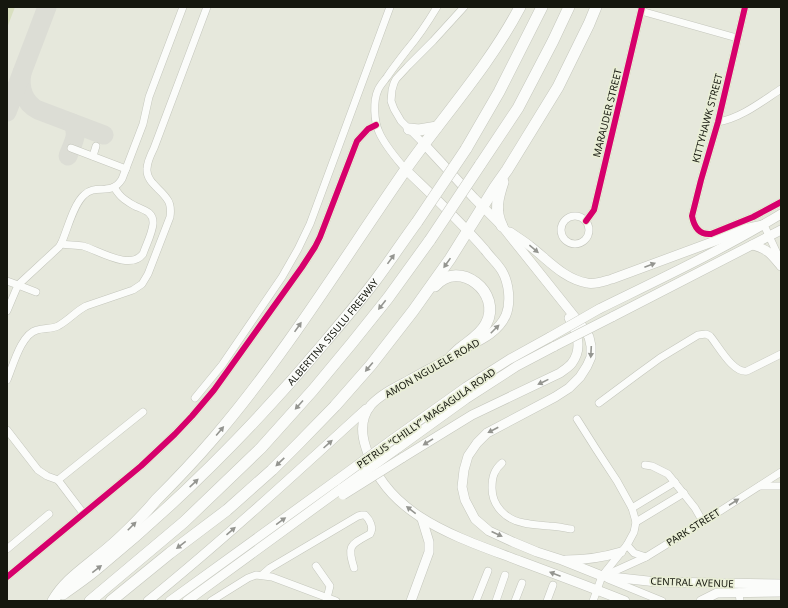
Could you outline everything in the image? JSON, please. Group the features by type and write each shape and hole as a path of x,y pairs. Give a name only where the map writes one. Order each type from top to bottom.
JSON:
{"highway":[{"path":"54,601 56,595 64,585 104,552 131,527 183,472 213,439 274,362 424,144 488,59 512,23 520,7"},
{"name":"ALBERTINA SISULU FREEWAY","path":"54,601 98,568 153,521 199,478 247,430 298,374 343,320 375,281 466,149 499,92 542,7"},
{"name":"ALBERTINA SISULU FREEWAY","path":"90,601 184,522 261,448 313,390 352,343 388,298 430,240 518,108 569,7"},
{"path":"111,601 170,553 227,510 272,470 335,406 371,365 413,311 450,259 507,170 558,87 596,7"},
{"path":"409,129 419,130 437,127"},
{"path":"502,227 498,219 497,207 499,193 507,170"},
{"path":"413,311 437,284 446,277 463,277 481,287 489,300 490,316 486,324 475,337 451,357"}],"main road":[{"path":"341,488 402,458 472,415 560,373 572,363 578,352 578,341 575,328 558,296 502,227 424,144"},
{"name":"AMON NGULELE ROAD","path":"406,170 468,230 502,271 508,286 509,300 506,315 498,327 487,336 388,392 372,405 365,415 362,437 368,455 379,478 397,499 422,519 454,536 625,601"},
{"name":"PETRUS “CHILLY” MAGAGULA ROAD","path":"187,601 341,488 393,439 466,387 510,359 599,309 689,266 781,214"},
{"path":"502,227 529,245 566,275 588,284 612,280 744,229 763,225"},
{"name":"PETRUS “CHILLY” MAGAGULA ROAD","path":"170,601 341,488 466,399 517,366 781,230"},
{"path":"752,245 769,252 781,266"},
{"name":"CENTRAL AVENUE","path":"558,296 589,337 591,357 580,377 569,388 487,433 477,443 468,456 464,470 462,487 465,500 475,519 489,531 537,552 602,576 657,582 781,584"},
{"path":"148,601 211,548 372,405"},
{"path":"411,601 429,552 429,542 422,519"},
{"path":"562,560 601,558 624,549"},
{"path":"701,601 718,593 740,597 781,592"},
{"path":"711,601 718,593"}],"street":[{"path":"7,311 18,285 61,244 76,207 84,196 88,192 114,188 120,184 142,124 149,97 183,7"},
{"path":"7,380 23,342 29,334 33,331 60,325 86,306 133,290 142,284 148,274 170,217 171,208 168,200 162,192 151,182 147,169 207,7"},
{"path":"195,398 222,365 282,277 298,249 310,224 390,7"},
{"path":"406,170 387,147 379,133 376,124 375,107 378,90 392,69 421,33 437,7"},
{"path":"424,144 401,121 394,109 391,101 394,84 408,66 464,7"},
{"name":"KITTYHAWK STREET","path":"745,7 718,122 692,216 695,225 701,232 704,234 711,234 753,217 781,202"},
{"path":"642,9 738,38"},
{"name":"MARAUDER STREET","path":"586,221 594,210 642,9"},
{"path":"718,122 739,115 781,89"},
{"path":"7,577 160,449 192,416 214,390 298,274 315,248 357,141 368,129 376,124"},
{"path":"93,156 96,146"},
{"path":"71,148 126,168"},
{"path":"61,244 83,246 119,260 132,260 141,257 152,228 153,218 151,214 121,197 114,188"},
{"name":"MARAUDER STREET","path":"574,216 580,217 586,221 589,227 589,234 585,240 580,243 573,244 566,241 562,236 562,223 567,218 574,216"},
{"path":"763,225 770,236 781,263"},
{"path":"8,282 36,292"},
{"path":"599,404 655,362 698,335 706,334 710,336 733,366 742,372 781,354"},
{"path":"58,480 143,412"},
{"path":"578,419 617,481 632,508 636,522 634,532 624,549 602,576 593,601"},
{"path":"7,430 38,470 58,480 83,513"},
{"path":"502,463 497,467 492,482 492,495 502,513 523,523 571,529"},
{"path":"645,465 652,466 668,474 695,508 703,522"},
{"name":"PARK STREET","path":"602,576 646,557 781,472"},
{"path":"632,508 675,482"},
{"path":"760,486 781,486"},
{"path":"636,522 684,493"},
{"path":"7,549 49,514"},
{"path":"262,575 276,564 358,516 365,515 371,524 372,533 357,541 351,548 350,555 354,568"},
{"path":"624,549 646,557"},
{"path":"211,601 248,578 256,575 272,577 331,600 330,586 316,566"},
{"path":"476,601 488,571"},
{"path":"496,601 505,575"},
{"path":"602,576 662,601"},
{"path":"515,601 522,583"},
{"path":"547,601 553,584"}],"green space":[{"path":"7,7 15,7 7,28"}],"taxiway":[{"path":"7,112 47,7"},
{"path":"22,73 22,89 26,99 33,107 104,135"},
{"path":"68,156 75,135 72,123"}],"cycle path":[{"path":"586,221 594,210 642,7"},
{"path":"745,7 718,122 692,216 694,224 700,232 711,234 753,217 781,202"},
{"path":"7,577 141,466 175,434 214,390 315,247 357,141 368,129 376,125"}]}
